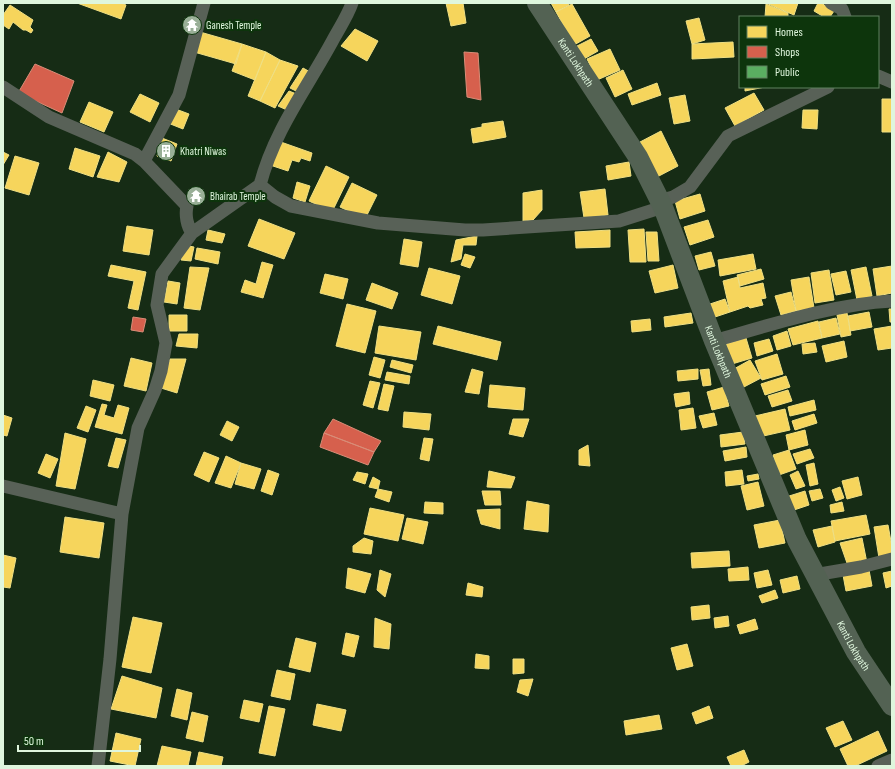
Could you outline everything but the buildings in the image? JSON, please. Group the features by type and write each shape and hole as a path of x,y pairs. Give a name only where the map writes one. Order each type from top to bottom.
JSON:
{"main road":[{"name":"Kanti Lokhpath","path":"538,3 638,157 660,203 714,341 794,533 814,575 856,652 892,706"}],"street":[{"path":"144,161 179,95 204,3"},
{"path":"98,766 110,659 122,514 138,428 161,371 166,343 157,305 162,274 192,233 260,184 265,165 273,145 288,116 325,55 352,3"},
{"path":"831,3 842,9 845,16"},
{"path":"879,76 892,82"},
{"path":"3,87 49,117 136,154 187,206 186,212 189,228 192,233"},
{"path":"260,184 275,197 292,206 378,223 483,230 619,221 660,203 662,200 673,197 690,187 728,136 826,88"},
{"path":"714,341 775,323 848,306 892,301"},
{"path":"3,486 122,514"},
{"path":"814,575 861,567 892,559"},
{"path":"878,766 892,760"}],"place":[{"name":"Ganesh Temple","path":"192,25"},
{"name":"Khatri Niwas","path":"166,151"},
{"name":"Bhairab Temple","path":"196,196"}]}
